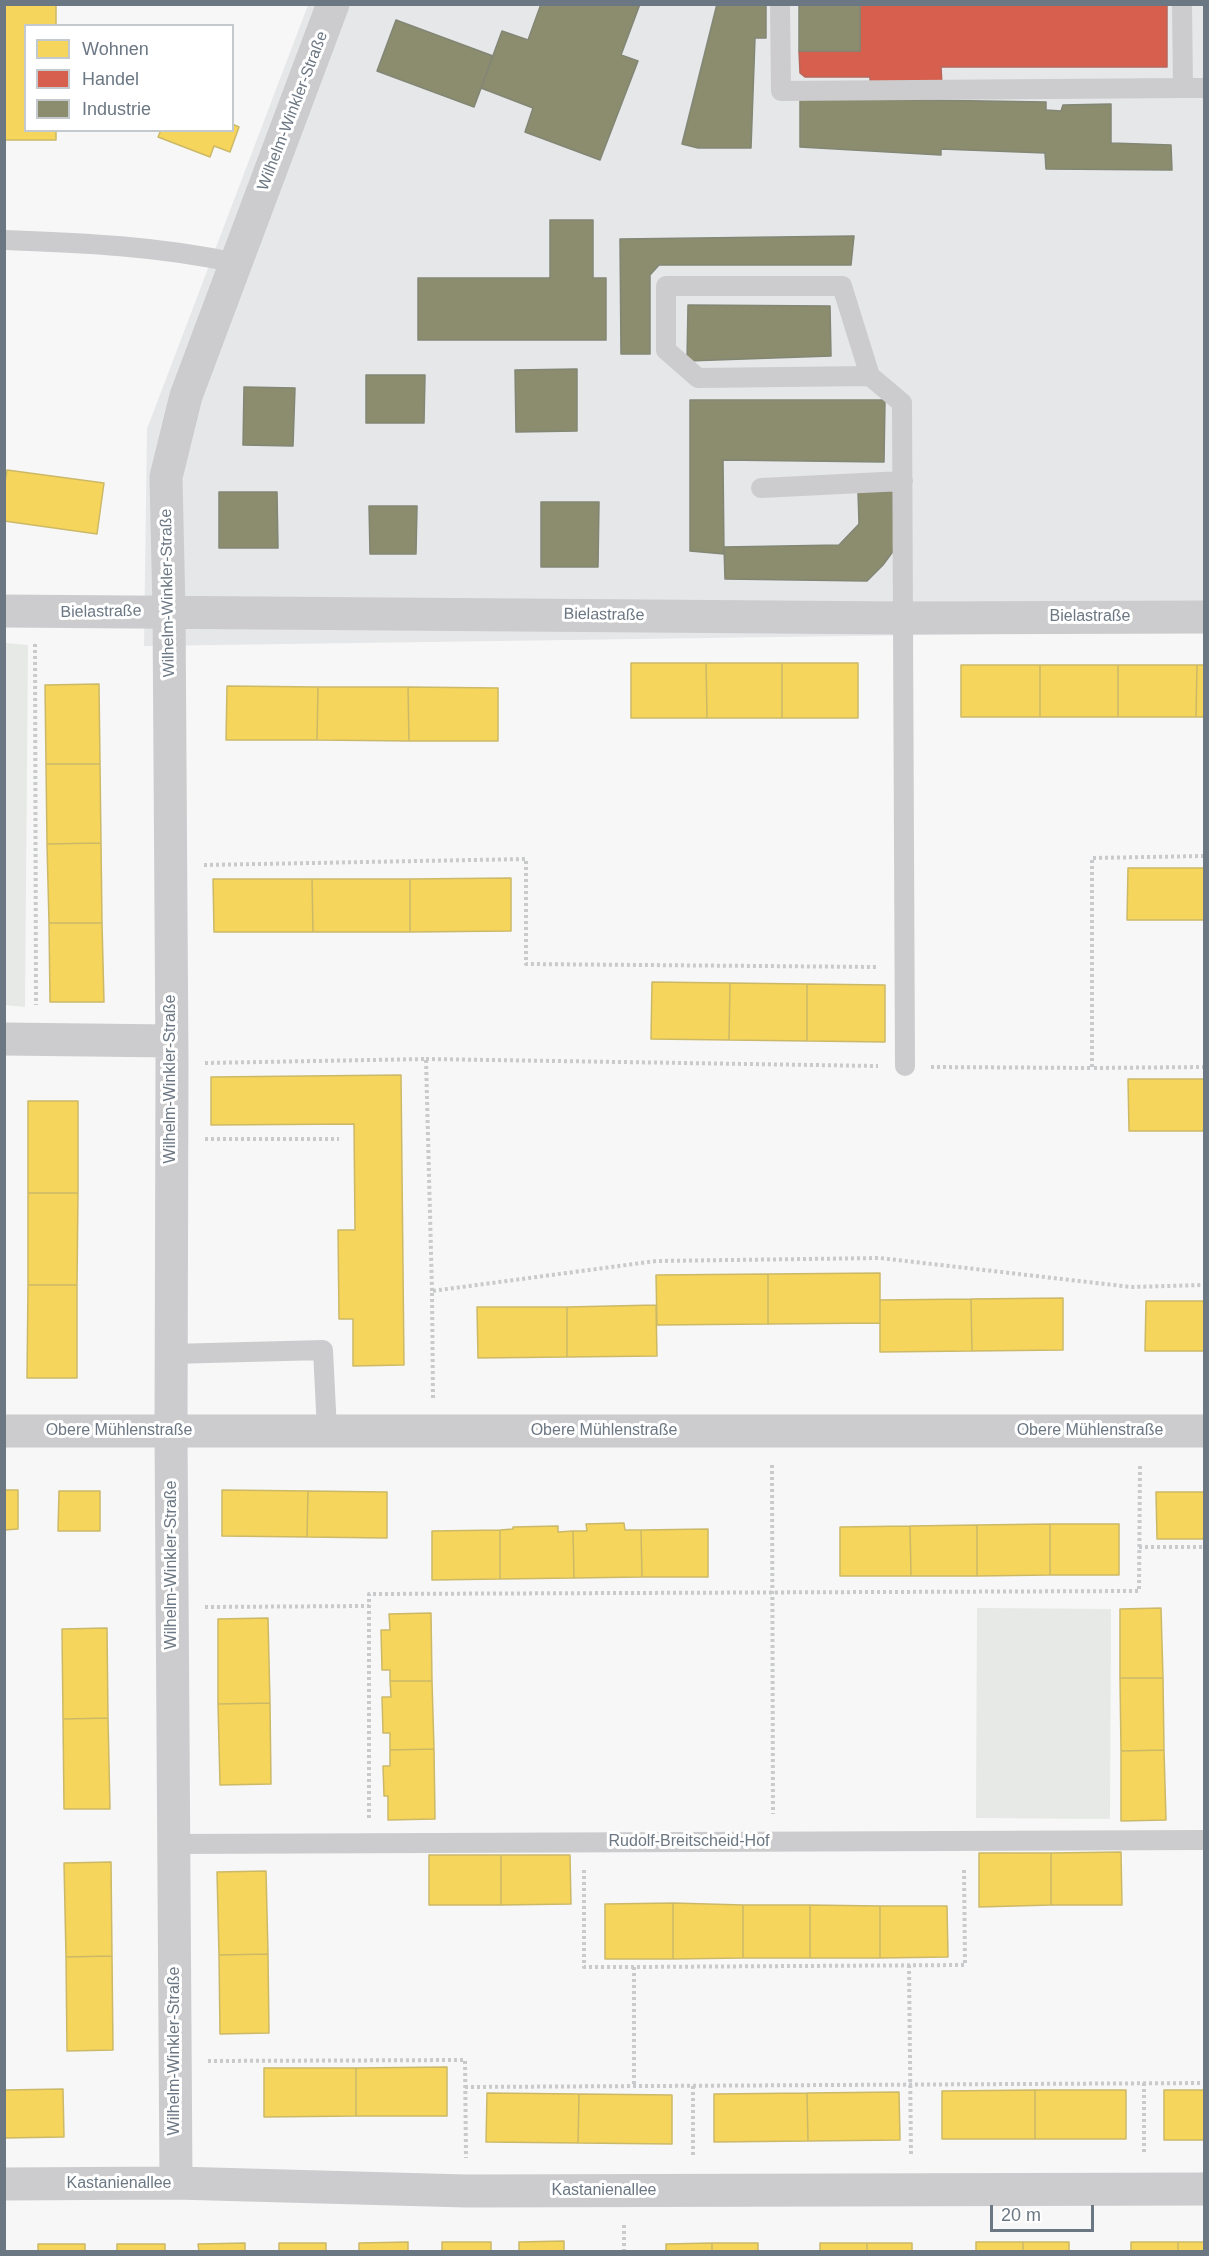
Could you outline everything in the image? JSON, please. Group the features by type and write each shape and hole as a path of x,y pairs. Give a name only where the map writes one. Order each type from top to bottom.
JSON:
{"street":[{"name":"Wilhelm-Winkler-Straße","path":"176,2183 169,611 166,477 186,396 333,4"},
{"name":"Bielastraße","path":"20,611 904,618 1204,617"},
{"path":"20,1039 171,1052"},
{"name":"Obere Mühlenstraße","path":"4,1431 1204,1431"},
{"name":"Kastanienallee","path":"4,2184 176,2183 466,2191 1204,2189"}],"lane":[{"path":"780,4 781,91 1204,88"},
{"path":"1182,4 1183,88"},
{"path":"4,240 121,245 200,255 236,263"},
{"path":"870,376 698,378 666,350 666,286 842,286 870,376 902,403 905,1066"},
{"path":"761,488 903,481"},
{"path":"171,1354 324,1350 327,1431"},
{"name":"Rudolf-Breitscheid-Hof","path":"173,1844 1204,1839"}],"path":[{"path":"20,611 20,1039"},
{"path":"1092,1068 1092,858 1204,856"},
{"path":"170,865 526,859 526,964 905,968"},
{"path":"171,1052 426,1059 905,1066 1204,1067"},
{"path":"426,1059 434,1431"},
{"path":"172,1139 339,1138"},
{"path":"432,1291 656,1261 880,1258 1131,1287 1204,1285"},
{"path":"771,1431 774,1841"},
{"path":"370,1843 369,1594 1139,1592 1140,1431"},
{"path":"1139,1547 1204,1547"},
{"path":"172,1607 369,1606"},
{"path":"584,1842 584,1967 634,1967 965,1965 964,1841"},
{"path":"909,1965 911,2190"},
{"path":"634,1967 634,2086"},
{"path":"175,2061 465,2060 466,2191"},
{"path":"1144,2083 1144,2189"},
{"path":"465,2087 1204,2083"},
{"path":"693,2086 694,2191"}],"shaded area":[{"path":"308,5 1204,5 1204,631 144,646 147,429"},
{"path":"5,643 28,645 25,1007 5,1005"},
{"path":"977,1608 1111,1609 1110,1819 976,1818"}],"building: Wohnen":[{"path":"4,4 56,4 56,24 24,24 24,132 56,132 56,140 4,140"},
{"path":"234,125 239,127 230,152 214,146 210,157 158,137 160,132 234,132"},
{"path":"7,470 104,483 97,534 4,521 4,489"},
{"path":"631,663 706,663 707,718 631,718"},
{"path":"706,663 782,663 782,718 707,718"},
{"path":"782,663 858,663 858,718 782,718"},
{"path":"961,665 1040,665 1040,717 961,717"},
{"path":"1040,665 1118,665 1118,717 1040,717"},
{"path":"1118,665 1197,665 1196,717 1118,717"},
{"path":"1197,665 1204,665 1204,717 1196,717"},
{"path":"99,684 100,764 46,764 45,685"},
{"path":"227,686 318,687 317,740 226,740"},
{"path":"318,687 408,687 409,741 317,740"},
{"path":"408,687 498,688 498,741 409,741"},
{"path":"46,764 100,764 101,843 47,844"},
{"path":"101,843 102,923 49,923 47,844"},
{"path":"1128,868 1204,868 1204,920 1127,920"},
{"path":"511,878 511,931 410,932 410,879"},
{"path":"213,879 312,879 313,932 214,932"},
{"path":"312,879 410,879 410,932 313,932"},
{"path":"49,923 102,923 104,1002 50,1002"},
{"path":"652,982 730,983 729,1040 651,1039"},
{"path":"730,983 807,984 807,1041 729,1040"},
{"path":"807,984 885,985 885,1042 807,1041"},
{"path":"401,1075 404,1365 353,1366 353,1319 339,1319 338,1230 355,1230 354,1124 211,1125 211,1077"},
{"path":"1128,1079 1204,1079 1204,1131 1129,1131"},
{"path":"28,1101 78,1101 78,1193 28,1193"},
{"path":"28,1193 78,1193 77,1285 28,1285"},
{"path":"880,1273 880,1323 768,1324 768,1274"},
{"path":"768,1274 768,1324 657,1325 656,1275"},
{"path":"28,1285 77,1285 77,1378 27,1378"},
{"path":"1063,1298 1063,1350 972,1351 971,1299"},
{"path":"971,1299 972,1351 880,1352 880,1300"},
{"path":"1146,1301 1204,1301 1204,1351 1145,1351"},
{"path":"656,1305 657,1356 567,1357 567,1307"},
{"path":"477,1307 567,1307 567,1357 478,1358"},
{"path":"4,1490 18,1490 18,1529 4,1530"},
{"path":"222,1490 308,1491 307,1537 222,1536"},
{"path":"59,1491 100,1491 100,1531 58,1531"},
{"path":"308,1491 387,1492 387,1538 307,1537"},
{"path":"1156,1492 1204,1492 1204,1539 1157,1539"},
{"path":"624,1523 625,1530 641,1530 642,1577 574,1578 573,1531 587,1531 586,1524"},
{"path":"1050,1524 1119,1524 1119,1575 1050,1575"},
{"path":"1050,1524 1050,1575 977,1576 977,1525"},
{"path":"977,1525 977,1576 911,1576 910,1526"},
{"path":"558,1526 558,1532 573,1531 574,1578 500,1579 500,1530 513,1529 513,1527"},
{"path":"910,1526 911,1576 840,1576 840,1527"},
{"path":"708,1529 708,1577 642,1577 641,1530"},
{"path":"500,1530 500,1579 432,1580 432,1531"},
{"path":"1161,1608 1163,1678 1120,1678 1120,1609"},
{"path":"431,1613 432,1681 390,1681 390,1670 382,1670 381,1630 390,1630 389,1614"},
{"path":"268,1618 270,1703 218,1704 218,1619"},
{"path":"107,1628 108,1718 63,1719 62,1629"},
{"path":"1120,1678 1163,1678 1164,1750 1121,1751"},
{"path":"390,1681 432,1681 434,1749 390,1750 390,1733 383,1733 382,1697 391,1697"},
{"path":"270,1703 271,1784 220,1785 218,1704"},
{"path":"108,1718 110,1809 64,1809 63,1719"},
{"path":"434,1749 435,1819 388,1820 388,1796 384,1796 383,1766 390,1766 390,1750"},
{"path":"1164,1750 1166,1820 1121,1821 1121,1751"},
{"path":"1121,1852 1122,1905 1051,1905 1051,1853"},
{"path":"979,1853 1051,1853 1051,1905 979,1907"},
{"path":"429,1855 501,1855 501,1905 429,1905"},
{"path":"501,1855 570,1855 571,1904 501,1905"},
{"path":"111,1862 112,1956 66,1957 64,1863"},
{"path":"266,1871 268,1954 219,1955 217,1872"},
{"path":"673,1903 743,1905 743,1958 673,1959"},
{"path":"673,1903 673,1959 605,1959 605,1904"},
{"path":"743,1905 810,1905 810,1958 743,1958"},
{"path":"810,1905 880,1906 880,1958 810,1958"},
{"path":"880,1906 947,1906 948,1957 880,1958"},
{"path":"268,1954 269,2033 220,2034 219,1955"},
{"path":"112,1956 113,2050 67,2051 66,1957"},
{"path":"447,2067 447,2116 356,2116 356,2068"},
{"path":"264,2068 356,2068 356,2116 264,2117"},
{"path":"63,2089 64,2137 4,2138 4,2090"},
{"path":"1035,2090 1126,2090 1126,2139 1035,2139"},
{"path":"1035,2090 1035,2139 942,2139 942,2091"},
{"path":"1164,2090 1204,2090 1204,2140 1164,2140"},
{"path":"899,2092 900,2140 808,2141 807,2093"},
{"path":"487,2093 579,2094 578,2143 486,2142"},
{"path":"807,2093 808,2141 714,2142 714,2094"},
{"path":"579,2094 672,2095 672,2144 578,2143"},
{"path":"564,2241 564,2252 519,2252 519,2242"},
{"path":"408,2242 408,2252 359,2252 359,2243"},
{"path":"442,2242 491,2242 491,2252 442,2252"},
{"path":"976,2242 1023,2242 1023,2252 976,2252"},
{"path":"1023,2242 1069,2242 1069,2252 1023,2252"},
{"path":"1131,2242 1178,2242 1178,2252 1131,2252"},
{"path":"1178,2242 1204,2242 1204,2252 1178,2252"},
{"path":"245,2243 245,2252 199,2252 198,2244"},
{"path":"279,2243 326,2243 326,2252 279,2252"},
{"path":"712,2243 758,2243 758,2252 712,2252"},
{"path":"712,2243 712,2252 666,2252 666,2244"},
{"path":"820,2243 867,2243 867,2252 820,2252"},
{"path":"867,2243 912,2243 912,2252 867,2252"},
{"path":"38,2244 85,2244 85,2252 38,2252"},
{"path":"117,2244 165,2244 165,2252 117,2252"}],"building: Handel":[{"path":"860,4 1167,4 1167,67 941,67 942,85 870,85 870,77 805,77 800,73 799,51 860,51"}],"building: Industrie":[{"path":"541,4 640,4 621,55 638,61 600,160 525,132 533,108 481,88 502,31 528,40"},
{"path":"717,4 766,4 766,38 755,38 751,148 698,148 682,144"},
{"path":"799,4 860,4 860,51 799,51"},
{"path":"396,20 493,56 474,107 377,71"},
{"path":"800,98 1046,102 1046,110 1061,111 1063,105 1111,104 1111,143 1171,145 1172,170 1046,169 1045,153 941,149 941,155 800,147"},
{"path":"550,220 593,220 593,278 606,278 606,340 418,340 418,278 550,278"},
{"path":"854,236 851,265 659,265 650,275 650,354 621,354 620,239"},
{"path":"688,305 830,306 831,356 687,361"},
{"path":"577,369 577,431 516,432 515,370"},
{"path":"366,375 425,375 424,423 366,423"},
{"path":"244,387 295,388 293,446 243,445"},
{"path":"690,400 885,400 884,462 723,460 724,554 690,551"},
{"path":"858,491 893,491 894,550 867,581 725,579 724,547 839,545 859,524"},
{"path":"219,492 277,492 278,548 219,548"},
{"path":"541,502 599,502 598,567 541,567"},
{"path":"369,506 417,506 416,554 370,554"}]}
